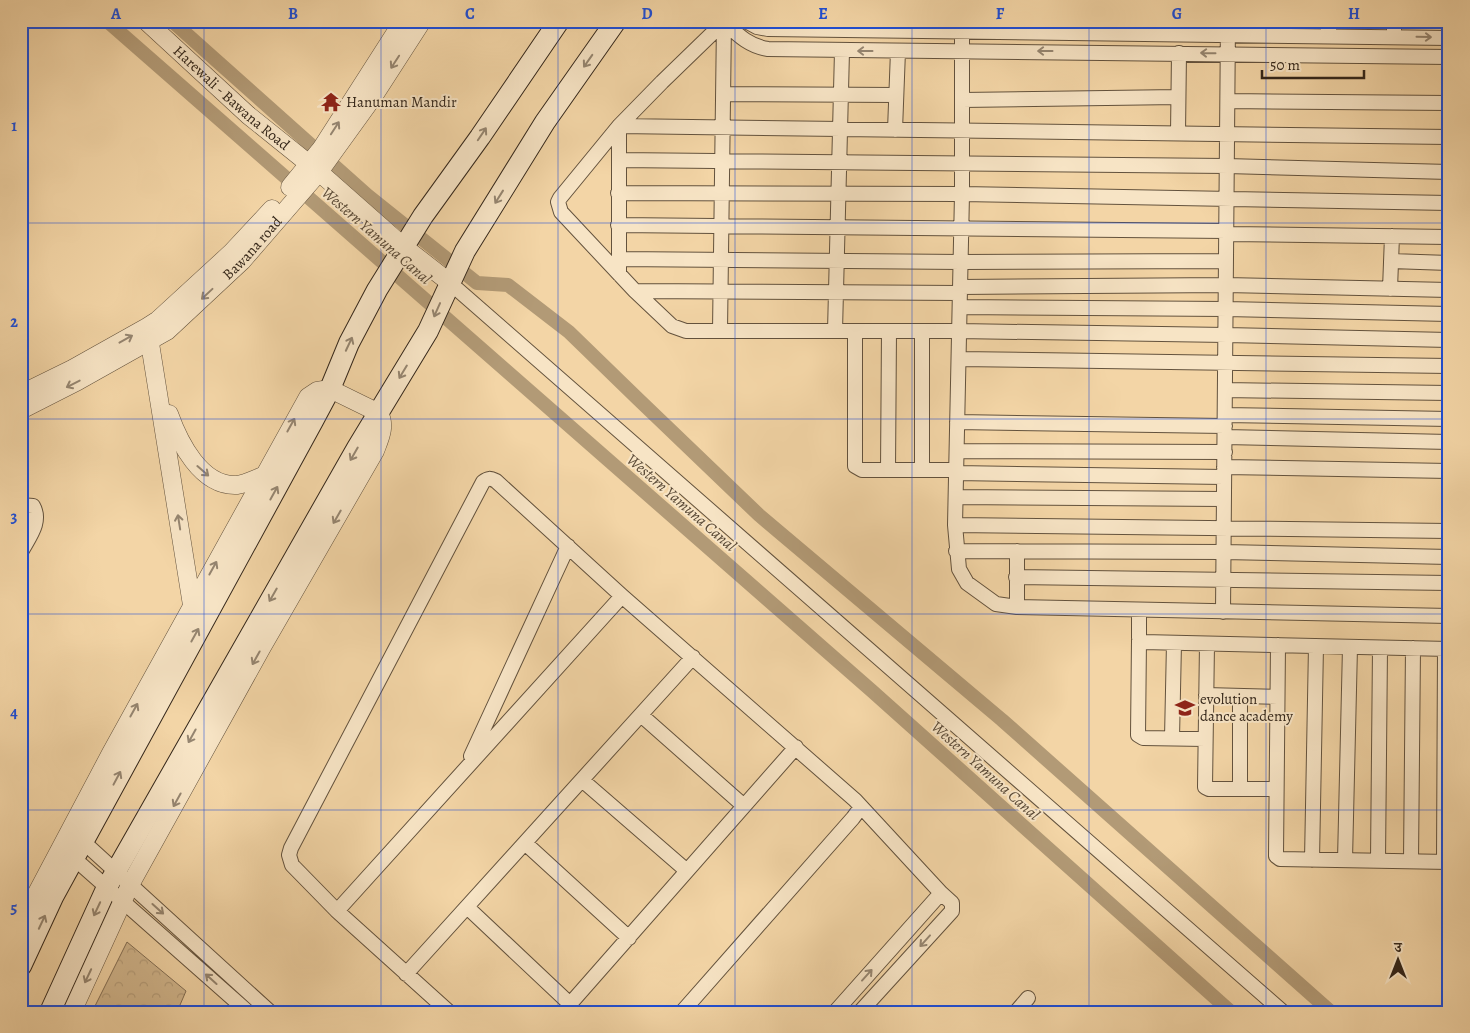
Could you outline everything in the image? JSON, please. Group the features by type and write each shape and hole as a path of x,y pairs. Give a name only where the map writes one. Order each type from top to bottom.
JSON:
{"main road":[{"path":"21,966 53,898 72,844 330,389 349,343 377,290 423,216 560,21"},
{"path":"50,1012 235,660 357,448 428,331 465,251 545,122 616,21"}],"street":[{"name":"Harewali - Bawana Road","path":"146,21 248,115 312,170 450,282"},
{"name":"Bawana road","path":"312,170 331,134 403,21"},
{"name":"Bawana road","path":"21,394 149,334 167,331 242,262 284,204 371,100 422,21"},
{"path":"746,21 757,27 768,29 962,31 990,26 1329,28 1394,36 1449,38"},
{"path":"1394,21 1394,36"},
{"path":"724,22 747,42 756,47 842,51 1449,57"},
{"path":"720,331 724,22"},
{"path":"724,22 619,126 558,202 560,212 635,291 672,326 678,329 720,331 959,331 1449,340"},
{"path":"1223,612 1228,28"},
{"path":"962,31 962,194 955,525 959,569 966,583 996,604 1017,607 1449,616"},
{"path":"835,331 842,51"},
{"path":"896,130 898,51"},
{"path":"1178,133 1179,53"},
{"path":"723,94 896,95"},
{"path":"962,100 1178,98"},
{"path":"1228,101 1449,104"},
{"path":"619,126 1449,137"},
{"path":"619,126 619,274"},
{"path":"619,160 1227,166 1449,172"},
{"path":"618,193 962,194 1449,203"},
{"name":"Bawana road","path":"21,410 78,381 149,334 158,320 284,204"},
{"path":"618,226 961,228 1449,237"},
{"path":"1390,289 1392,236"},
{"path":"618,258 960,262 1226,260"},
{"path":"1391,261 1449,263"},
{"path":"450,282 1283,1012"},
{"path":"635,291 836,292 1226,286 1449,290"},
{"path":"960,308 1226,309 1449,314"},
{"path":"167,331 162,355 164,394 175,432 192,461 214,480 237,485 263,476"},
{"path":"855,331 855,466 862,470 956,472 1449,472"},
{"path":"888,470 889,331"},
{"path":"922,331 922,470"},
{"path":"149,334 192,605"},
{"path":"958,359 1449,366"},
{"path":"21,923 72,844 192,605 308,397 316,391 330,389 379,413"},
{"path":"1225,390 1449,393"},
{"path":"957,422 1225,426 1449,420"},
{"path":"1225,426 1449,442"},
{"path":"957,451 1225,452"},
{"path":"449,1012 337,911 292,865 289,855 483,482 491,478 622,596 796,747 861,807 952,903 952,911 860,1012"},
{"path":"956,498 1224,499"},
{"path":"21,505 33,506 37,512 37,521 21,552"},
{"path":"955,525 1449,531"},
{"path":"465,769 568,546"},
{"path":"956,551 1224,552 1449,556"},
{"path":"1017,551 1017,607"},
{"path":"1016,577 1449,584"},
{"path":"337,911 622,596"},
{"path":"1139,610 1138,735 1143,738 1205,739"},
{"path":"1140,640 1143,642 1206,644 1278,645 1447,649 1446,862 1280,859 1276,856 1278,645"},
{"path":"1172,738 1174,643"},
{"path":"1206,644 1205,787 1276,790"},
{"path":"1312,860 1316,646"},
{"path":"1345,860 1350,647"},
{"path":"1378,861 1380,648"},
{"path":"1411,861 1413,648"},
{"path":"406,974 693,657"},
{"path":"1206,696 1277,697"},
{"path":"1240,696 1240,789"},
{"path":"640,715 744,806"},
{"path":"466,907 567,1008 796,747"},
{"path":"582,780 687,871"},
{"path":"682,1012 861,807"},
{"path":"525,843 628,938"},
{"path":"72,844 118,881 270,1012"},
{"path":"118,881 123,901 248,1012"},
{"path":"835,1012 941,893"},
{"path":"72,1012 123,901"},
{"path":"1016,1012 1028,998"}],"green space":[{"path":"127,942 186,991 177,1012 92,1012"}],"waterway":[{"name":"Western Yamuna Canal","path":"107,21 872,691 1231,1012"},
{"path":"172,21 367,195 477,283 508,285 569,332 759,515 1002,720 1331,1012"}],"place":[{"name":"Hanuman Mandir","path":"331,102"},
{"name":"evolution dance academy","path":"1185,708"}]}
